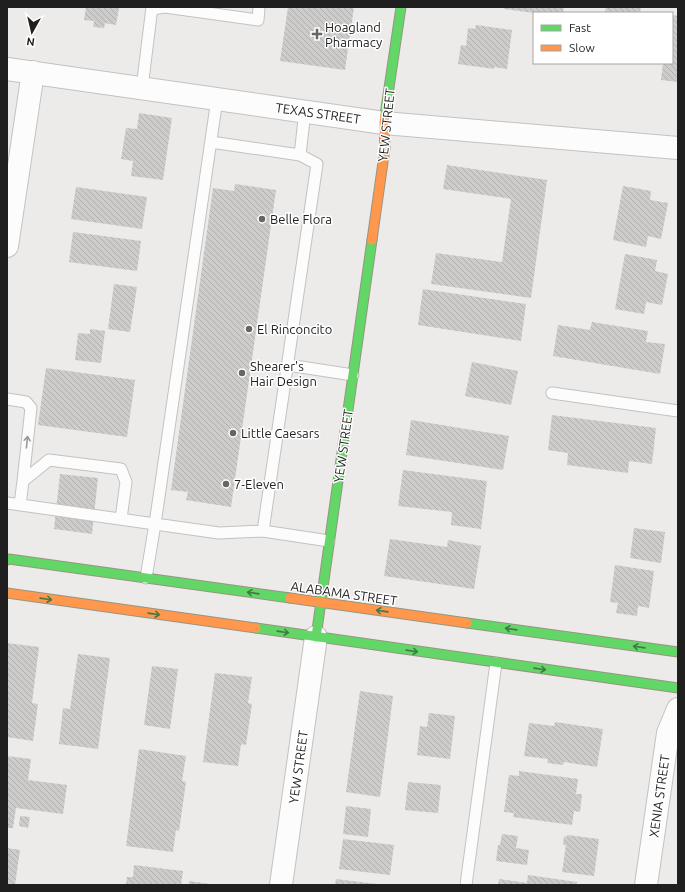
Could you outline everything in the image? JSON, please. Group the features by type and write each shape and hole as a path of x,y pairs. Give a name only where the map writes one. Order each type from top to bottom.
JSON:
{"main road":[{"name":"YEW STREET","path":"316,637 385,148 384,122 401,7"},
{"name":"ALABAMA STREET","path":"7,560 9,559 321,602 677,647"},
{"path":"7,593 678,688"}],"street":[{"name":"TEXAS STREET","path":"7,69 384,122 678,148"},
{"path":"7,246 33,72"},
{"name":"YEW STREET","path":"281,885 316,637"},
{"name":"XENIA STREET","path":"646,885 668,733 678,709"}],"lane":[{"path":"142,88 152,8 165,8 258,20 259,7"},
{"path":"146,578 217,99"},
{"path":"300,155 305,111"},
{"path":"211,142 300,155 317,164 263,531"},
{"path":"288,365 353,374"},
{"path":"552,393 678,411"},
{"path":"7,399 26,402 31,408 20,505"},
{"path":"23,481 50,460 121,470 126,482 121,519"},
{"path":"7,503 219,533 263,531 329,541"},
{"path":"466,885 496,663"}],"building":[{"path":"86,7 119,8 116,25 105,23 104,28 93,27 94,21 84,20"},
{"name":"Hoagland Pharmacy","path":"288,7 354,7 345,70 280,61"},
{"path":"505,7 564,7 563,12 533,13 504,9"},
{"path":"606,7 641,7 640,12 605,12"},
{"path":"673,15 678,16 678,82 661,80 663,64 673,64"},
{"path":"476,25 512,30 507,69 494,67 494,69 458,64 461,45 466,46 468,28 475,29"},
{"path":"139,113 172,118 163,180 131,176 133,161 121,159 126,128 137,129"},
{"path":"447,165 547,180 531,298 431,284 436,253 502,262 511,199 443,189"},
{"path":"235,184 276,190 231,507 186,500 188,492 171,490 213,188 234,191"},
{"path":"623,186 651,191 650,200 668,203 661,239 648,236 646,247 613,240"},
{"path":"76,187 147,197 142,229 71,219"},
{"path":"73,232 141,241 137,271 69,262"},
{"path":"625,254 657,260 655,271 668,274 662,305 646,302 644,314 615,309"},
{"path":"114,284 137,287 130,332 108,329"},
{"path":"423,289 526,304 521,341 418,325"},
{"path":"592,322 648,331 646,342 665,344 660,374 553,356 558,325 590,330"},
{"path":"90,329 105,331 101,363 75,360 78,333 90,334"},
{"path":"472,362 518,371 511,405 465,396"},
{"path":"46,368 135,380 127,437 38,425"},
{"path":"552,415 656,428 652,464 629,461 628,473 567,465 568,453 548,450"},
{"path":"411,420 509,436 503,470 406,455"},
{"path":"403,470 487,481 481,529 451,525 452,512 398,506"},
{"path":"60,474 98,478 92,534 54,529"},
{"path":"634,528 665,532 661,563 630,558"},
{"path":"390,539 447,547 448,540 481,546 474,589 384,576"},
{"path":"615,565 654,571 649,608 638,606 637,616 616,613 618,603 610,602"},
{"path":"7,643 39,647 32,703 38,704 33,741 7,737"},
{"path":"78,654 110,658 98,749 59,744 63,708 70,709"},
{"path":"152,666 178,669 170,729 144,725"},
{"path":"215,673 252,677 248,703 252,704 246,745 241,744 238,766 203,762"},
{"path":"360,691 393,696 380,797 346,792"},
{"path":"429,713 455,716 450,759 417,755 420,726 427,727"},
{"path":"555,722 603,729 597,767 564,762 563,765 547,763 548,759 524,756 529,723 554,726"},
{"path":"139,749 186,756 182,781 186,782 179,831 176,830 173,852 126,846"},
{"path":"7,756 31,759 28,780 67,785 63,814 16,808 13,828 7,828"},
{"path":"519,771 578,779 576,794 582,794 580,812 574,811 572,825 513,817 514,813 504,812 509,775 519,776"},
{"path":"408,782 441,785 438,813 405,810"},
{"path":"346,806 371,809 368,837 343,834"},
{"path":"20,816 30,817 28,828 19,826"},
{"path":"502,834 518,836 516,848 529,850 527,865 496,861 498,845 500,845"},
{"path":"567,835 599,839 594,876 562,872 566,845 563,845 564,836 567,837"},
{"path":"343,839 394,845 390,875 339,869"},
{"path":"7,848 20,850 15,885 7,885"},
{"path":"134,865 183,871 181,885 126,885 127,877 133,877"},
{"path":"528,875 577,882 576,885 498,885 499,879 527,883"},
{"path":"336,879 377,884 377,885 335,885"},
{"path":"189,881 210,884 210,885 189,885"}],"traffic: fast":[{"path":"385,115 401,7"},
{"path":"316,637 372,240"},
{"path":"7,560 9,559 290,598"},
{"path":"467,623 678,652"},
{"path":"256,628 678,688"}],"traffic: slow":[{"path":"372,240 385,148 385,115"},
{"path":"7,593 256,628"},
{"path":"290,598 467,623"}],"place":[{"name":"Hoagland Pharmacy","path":"317,34"},
{"name":"Belle Flora","path":"262,219"},
{"name":"El Rinconcito","path":"249,329"},
{"name":"Shearer's Hair Design","path":"242,373"},
{"name":"Little Caesars","path":"233,433"},
{"name":"7-Eleven","path":"226,484"}]}
